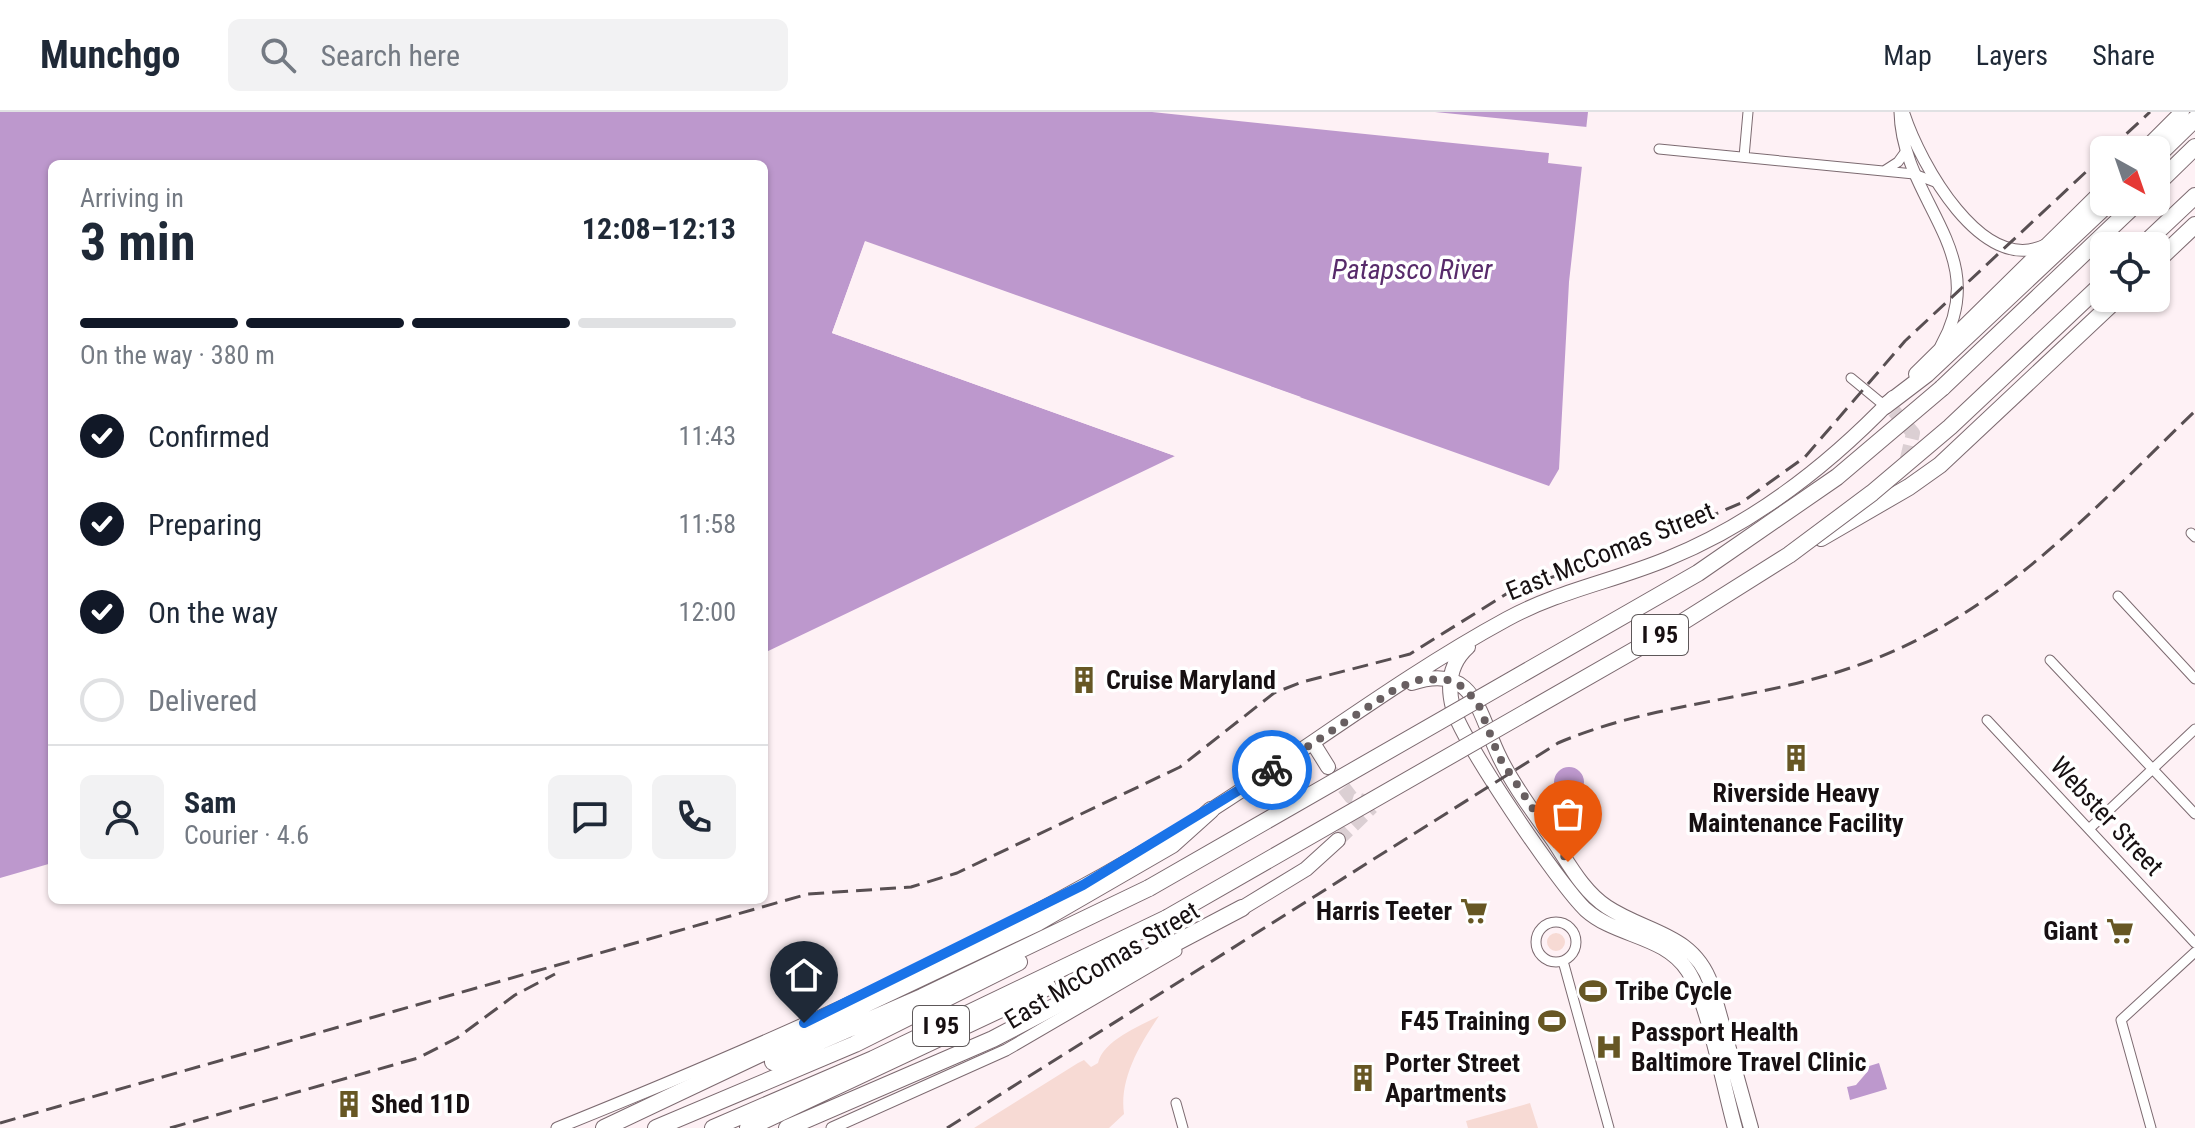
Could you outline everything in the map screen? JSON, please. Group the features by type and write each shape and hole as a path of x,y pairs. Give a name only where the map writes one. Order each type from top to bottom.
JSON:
{"highway":[{"path":"2170,143 2195,119"},
{"path":"2170,171 2195,147"},
{"path":"2157,232 2195,196"},
{"path":"1890,409 2095,216"},
{"name":"I 95","path":"656,1128 894,1025 1080,931 1149,888 1612,624 1754,536 1898,426 2123,216"},
{"path":"2170,249 2195,225"},
{"name":"I 95","path":"748,1128 1077,973 1167,918 1673,628 1789,555 1923,450 2090,295"},
{"path":"1821,538 1930,473 2103,312"},
{"path":"606,1128 1037,923 1172,845 1211,810"},
{"name":"I 95","path":"606,1128 878,1017 1149,888"},
{"path":"787,1128 993,1039 1242,908"},
{"name":"I 95","path":"713,1128 873,1059 1167,918"}],"main road":[{"path":"2158,136 2182,112"},
{"name":"East McComas Street","path":"1211,810 1483,633 1536,605 1654,564 1718,535 1803,479 1890,409 1937,353 2090,203"},
{"path":"1483,633 1459,656 1450,680 1452,706 1459,722 1573,896 1607,924 1670,951 1689,972 1735,1128"},
{"path":"1397,688 1422,679 1450,680 1463,687 1478,703 1499,757 1583,885 1619,914 1676,939 1701,963 1711,984 1751,1128"},
{"path":"1313,743 1328,767"},
{"name":"East McComas Street","path":"1242,908 1306,869 1338,840"}],"street":[{"path":"1744,157 1748,112"},
{"path":"1902,112 1906,151 1930,209 1951,244 1958,273 1955,316 1937,353"},
{"path":"1902,112 1920,156 1935,182 1983,234 1998,246 2015,252 2033,250 2052,240"},
{"path":"1659,149 1914,174 1935,182"},
{"path":"1884,171 1898,162 1906,151"},
{"path":"1851,378 1890,409"},
{"path":"2118,596 2195,679"},
{"path":"2050,660 2195,814"},
{"name":"Webster Street","path":"1987,720 2195,943"},
{"path":"2089,829 2195,729"},
{"name":"East McComas Street","path":"557,1128 816,1018 1083,885 1211,810"},
{"name":"East McComas Street","path":"832,1128 1027,1038 1242,908"},
{"path":"1551,922 1568,926 1575,935 1574,951 1563,961 1546,959 1538,951 1538,934 1551,922"},
{"path":"2151,1128 2121,1020 2195,952"},
{"path":"1563,961 1609,1128"},
{"path":"1176,1103 1183,1128"}],"shaded area":[{"path":"1552,933 1560,933 1565,942 1563,949 1552,951 1547,946 1547,938"},
{"path":"1159,1016 1138,1050 1128,1075 1124,1114 1109,1128 974,1128 1078,1063 1084,1060 1091,1067 1098,1063 1114,1041"},
{"path":"1530,1103 1538,1128 1468,1128 1466,1121"}],"water":[{"name":"Patapsco River","path":"0,112 1588,112 1569,282 1559,469 1549,486 865,242 832,333 1175,456 768,651 768,160 48,160 48,864 0,878"},
{"path":"1569,767 1580,771 1584,782 1580,793 1569,797 1558,793 1554,782 1558,771"},
{"path":"1879,1063 1887,1089 1850,1100 1847,1087 1856,1085 1868,1071 1866,1067"}],"pier":[{"path":"1152,112 1435,112 1587,127 1583,167 1548,163 1549,153"},
{"path":"865,241 1301,397 1296,399 867,246 837,330 1178,455 1175,456 832,333"}],"tunnel":[{"path":"1894,411 1913,433 1905,467"},
{"path":"1331,771 1351,797 1376,805"},
{"path":"1338,840 1372,807"}],"railway":[{"path":"2124,136 2150,112"},
{"path":"0,1123 808,894 911,887 957,873 1180,767 1274,693 1302,682 1410,654 1511,591 1633,550 1741,503 1805,457 1905,341 2090,168"},
{"path":"947,1128 1558,743 1627,720 1841,671 1896,650 1945,625 1991,596 2074,528 2195,411"},
{"path":"170,1128 418,1058 457,1038 515,995 555,974"}],"way so far":[{"path":"1272,770 1397,688 1422,679 1450,680 1463,687 1478,703 1499,757 1568,862"}],"place":[{"name":"Cruise Maryland","path":"1084,680"},
{"name":"Riverside Heavy Maintenance Facility","path":"1796,758"},
{"name":"Harris Teeter","path":"1474,911"},
{"name":"Giant","path":"2120,931"},
{"name":"Tribe Cycle","path":"1593,991"},
{"name":"F45 Training","path":"1552,1021"},
{"name":"Passport Health Baltimore Travel Clinic","path":"1609,1047"},
{"name":"Porter Street Apartments","path":"1363,1078"},
{"name":"Shed 11D","path":"349,1104"}],"route":[{"path":"804,1023 1083,885 1192,822 1272,770"}]}
